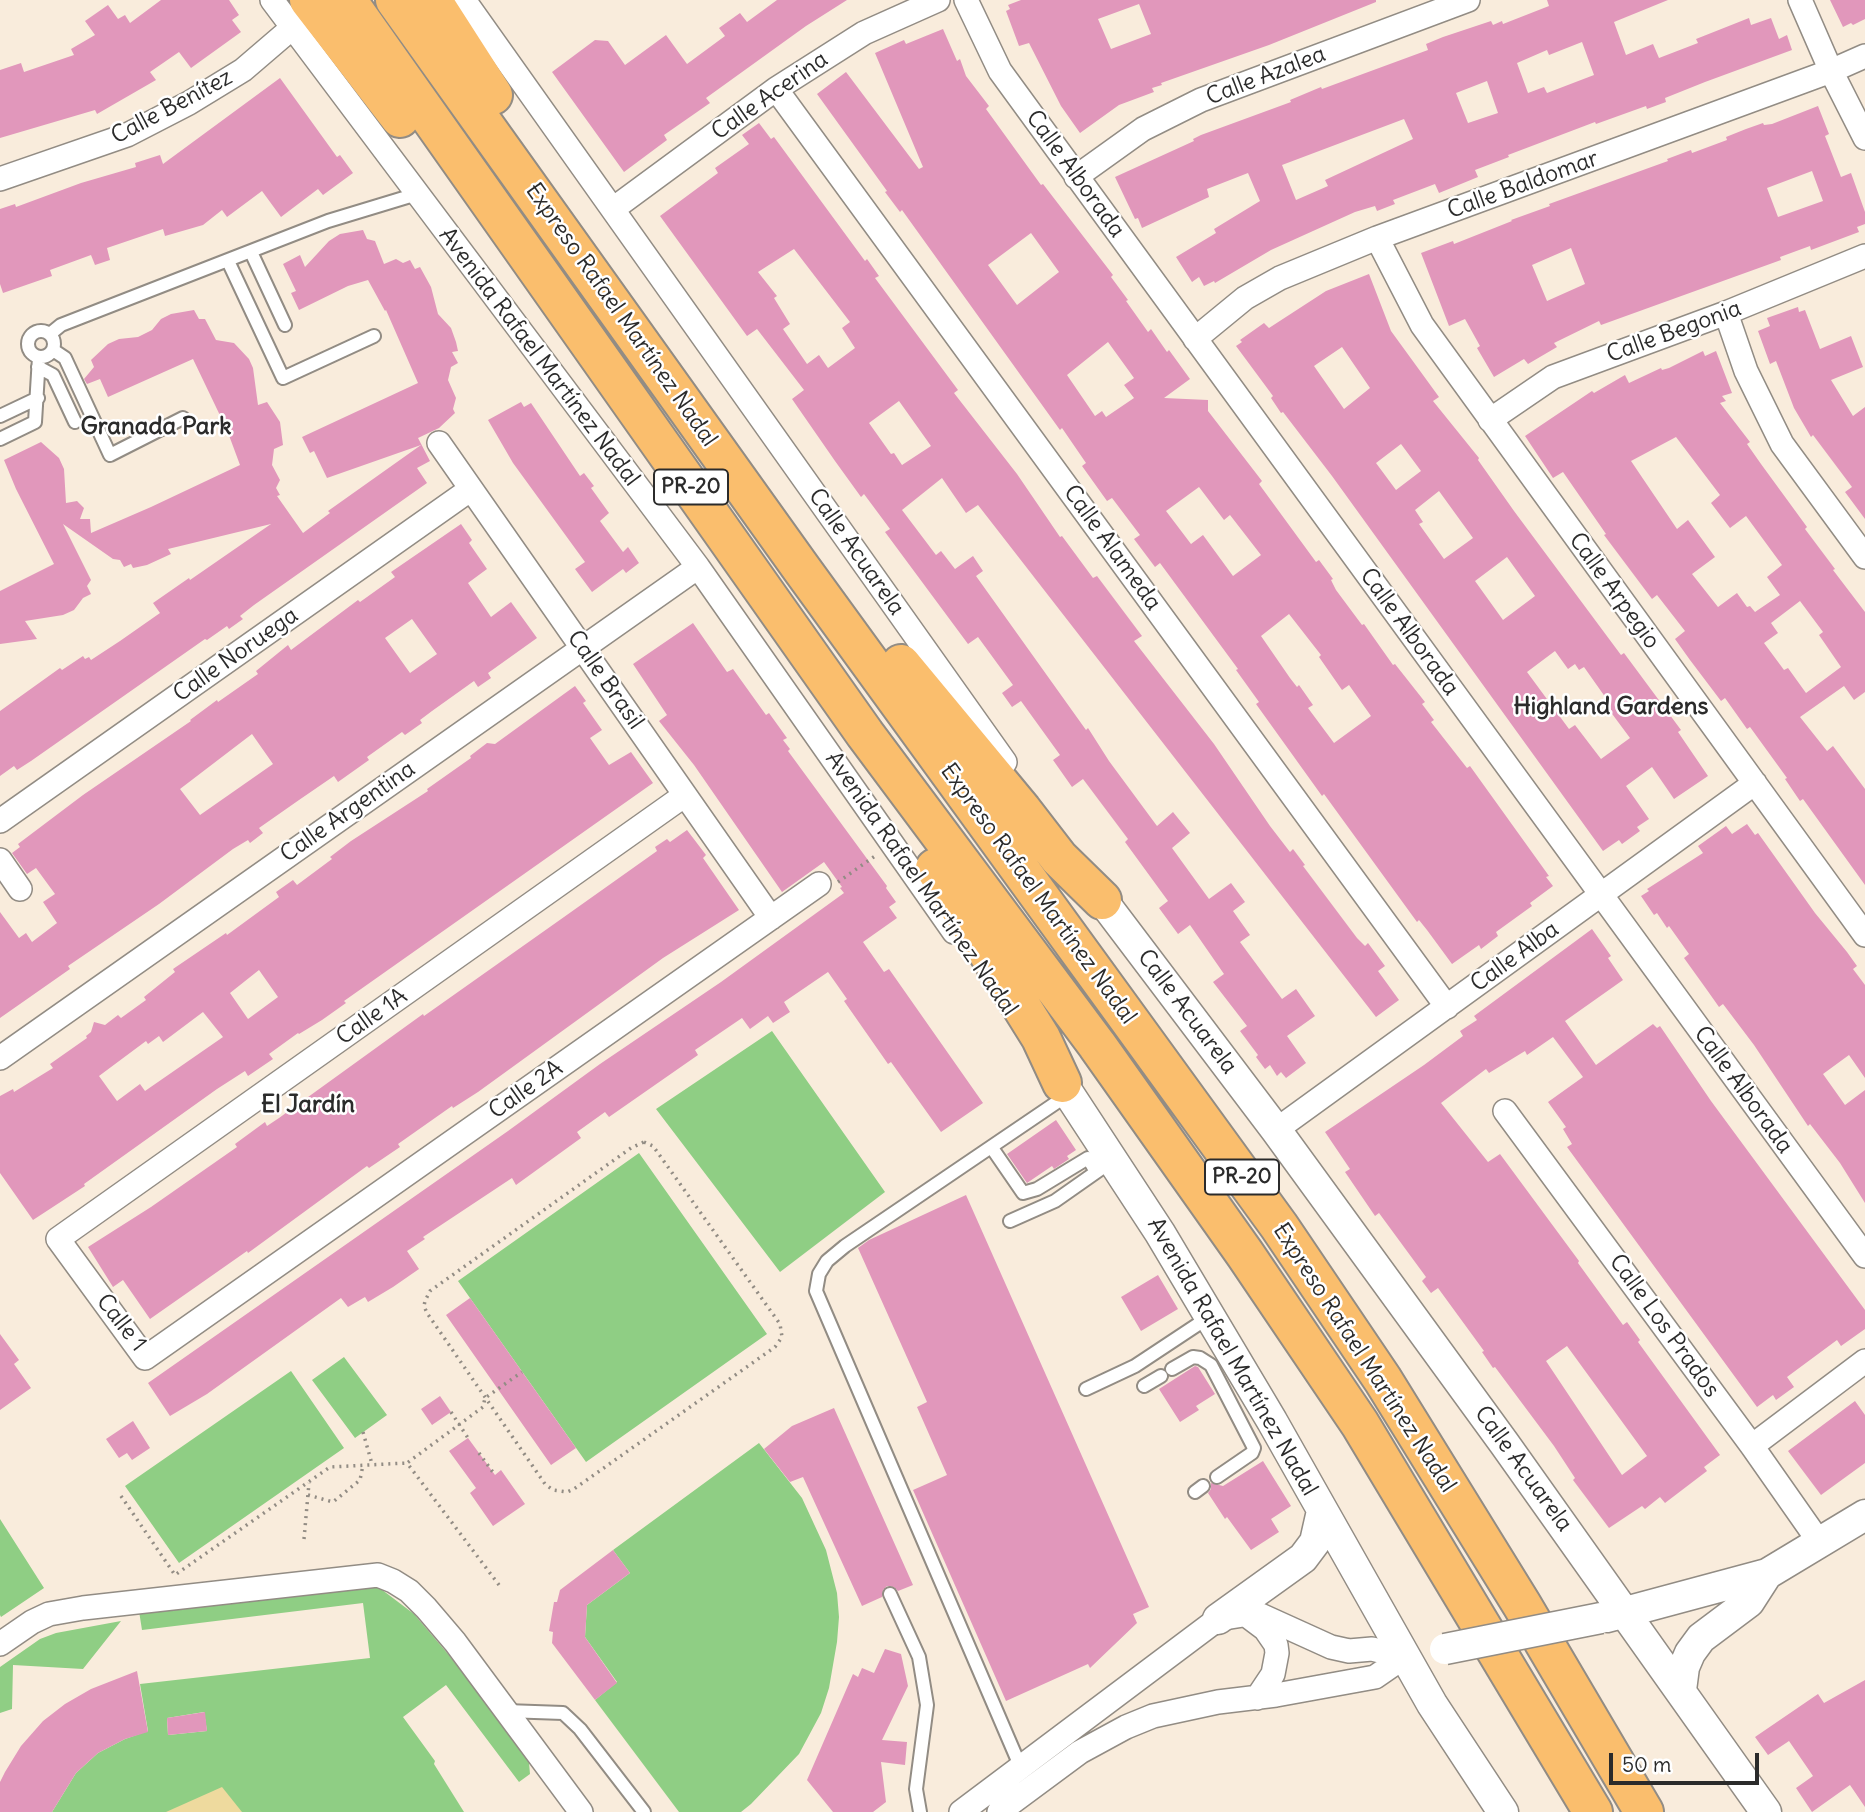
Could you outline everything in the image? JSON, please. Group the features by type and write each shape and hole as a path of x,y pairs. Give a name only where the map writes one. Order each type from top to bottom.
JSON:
{"highway":[{"name":"Expreso Rafael Martínez Nadal","path":"347,0 864,734 1097,1045 1261,1276 1360,1424 1593,1812"},
{"name":"Expreso Rafael Martínez Nadal","path":"395,0 801,568 1279,1226 1383,1380 1515,1594 1644,1812"},
{"path":"432,0 505,112 551,216"},
{"path":"300,14 432,160 517,241"},
{"path":"801,568 897,658 1059,858 1102,900"},
{"path":"864,734 899,811 1041,1038 1065,1088"}],"street":[{"name":"Avenida Rafael Martínez Nadal","path":"272,0 300,14 416,194 698,566 1065,1088 1105,1166 1160,1233 1272,1421 1404,1657 1503,1812"},
{"path":"464,0 612,209"},
{"name":"Calle Acerina","path":"612,209 776,89 864,33 938,0"},
{"name":"Calle Alborada","path":"966,0 1000,71 1865,1256"},
{"name":"Calle Azalea","path":"1076,177 1143,130 1201,100 1468,0"},
{"path":"1800,0 1831,71 1865,138"},
{"name":"Calle Benítez","path":"0,178 127,135 189,103 243,70 300,14"},
{"name":"Calle Baldomar","path":"1195,339 1245,298 1280,278 1377,238 1831,71 1865,56"},
{"name":"Calle Alameda","path":"776,89 1447,1007"},
{"name":"Calle Acuarela","path":"612,209 1102,900 1276,1129 1614,1616 1681,1690 1766,1812"},
{"name":"Calle Arpegio","path":"1377,238 1422,325 1865,935"},
{"name":"Calle Begonia","path":"1490,420 1553,377 1726,313 1865,256"},
{"path":"1726,313 1745,371 1782,444 1865,557"},
{"name":"Calle Brasil","path":"439,443 771,918"},
{"name":"Calle Noruega","path":"0,821 471,489"},
{"name":"Calle Argentina","path":"0,1058 698,566"},
{"name":"Calle Alba","path":"1276,1129 1755,783"},
{"name":"Calle 1A","path":"58,1239 685,795"},
{"path":"0,860 20,889"},
{"name":"Calle 2A","path":"232,1297 819,884"},
{"name":"Calle Los Prados","path":"1505,1111 1752,1446 1820,1543"},
{"name":"Calle 1","path":"58,1239 145,1359 232,1297"},
{"path":"1752,1446 1865,1361"},
{"path":"961,1812 1230,1617 1303,1558 1315,1542 1322,1511"},
{"path":"999,1812 1080,1752 1126,1727 1174,1711 1376,1677 1404,1657 1614,1616 1767,1574 1865,1515"},
{"path":"1681,1690 1684,1667 1701,1638 1749,1602 1767,1574"},
{"path":"0,1644 49,1614 378,1575 393,1581 420,1601 455,1642 581,1812"},
{"path":"1230,1617 1256,1613 1331,1647 1349,1651 1372,1649 1404,1657"},
{"path":"1230,1617 1257,1622 1276,1645 1278,1653 1273,1674 1256,1698"}],"lane":[{"path":"51,334 61,325 328,222 416,194"},
{"path":"251,252 285,325"},
{"path":"228,261 283,378 374,336"},
{"path":"38,362 53,351 51,334 43,331 31,336 29,349 38,362 53,375 75,422"},
{"path":"53,351 65,358 110,455 183,418"},
{"path":"0,439 35,422 38,362"},
{"path":"0,416 38,398"},
{"path":"1021,1768 816,1291 818,1274 827,1261 845,1246 992,1147 1065,1088"},
{"path":"992,1147 1023,1193 1037,1189 1088,1158 1105,1166 1055,1201 1010,1221"},
{"path":"1086,1389 1135,1366 1209,1317"},
{"path":"1144,1386 1193,1357 1205,1360 1216,1371 1254,1448 1252,1453 1217,1477"},
{"path":"890,1594 919,1657 927,1705 916,1789 920,1812"},
{"path":"506,1711 563,1713 580,1729 644,1812"}],"path":[{"path":"819,884 835,884 892,843"},
{"path":"644,1142 653,1146 780,1324 782,1337 775,1346 567,1492 553,1490 545,1484 485,1398 427,1313 424,1306 427,1295 631,1148 644,1142"},
{"path":"121,1496 175,1575 330,1467 407,1462 482,1407 485,1398 522,1372"},
{"path":"451,1412 468,1438"},
{"path":"363,1432 372,1464"},
{"path":"479,1454 495,1475"},
{"path":"407,1462 499,1585"},
{"path":"308,1495 333,1503 360,1480 363,1465"},
{"path":"304,1539 309,1483"}],"green space":[{"path":"772,1031 885,1192 780,1272 656,1109"},
{"path":"639,1153 767,1334 586,1462 458,1281"},
{"path":"344,1357 387,1415 355,1438 312,1380"},
{"path":"291,1371 344,1448 179,1563 125,1486"},
{"path":"759,1443 802,1498 826,1550 837,1593 839,1617 829,1688 821,1713 799,1754 751,1804 741,1812 679,1812 595,1700 617,1682 585,1637 587,1605 630,1573 613,1550"},
{"path":"0,1519 44,1588 1,1617 0,1615"},
{"path":"377,1586 414,1614 448,1654 525,1753 530,1774 519,1782 446,1685 403,1717 435,1761 434,1764 464,1812 52,1812 76,1773 98,1753 148,1731 140,1684 370,1658 363,1603 142,1630 139,1611","holes":["204,1712 207,1731 168,1735 167,1718"]},
{"path":"121,1621 83,1669 13,1665 12,1709 0,1713 0,1667 40,1639 56,1633"}],"sand":[{"path":"222,1787 242,1812 166,1812"}],"building":[{"path":"161,0 229,0 239,15 232,20 241,32 191,68 179,52 150,72 156,80 97,114 95,110 0,138 0,70 21,63 24,72 74,55 71,49 95,35 85,21 108,5 118,19 125,15 130,23"},
{"path":"777,0 847,0 706,98 710,103 664,135 667,140 624,172 552,72 595,40 608,41 625,65 666,35 687,64 725,36 719,28 740,13 747,22"},
{"path":"1021,0 1376,0 1269,45 1161,83 1162,85 1152,88 1154,92 1119,105 1080,133 1061,106 1029,43 1019,46 1006,11 1010,9 1008,5","holes":["1139,4 1151,34 1111,49 1098,19"]},
{"path":"1547,0 1668,0 1614,22 1626,55 1653,44 1659,58 1698,43 1696,39 1749,18 1751,25 1771,18 1779,39 1787,35 1792,50 1665,98 1666,102 1647,109 1646,106 1596,124 1595,122 1508,155 1509,157 1475,170 1478,177 1439,193 1435,184 1393,200 1395,204 1377,211 1375,206 1355,212 1271,250 1215,283 1214,281 1204,286 1199,277 1192,282 1176,257 1216,233 1214,229 1260,201 1248,173 1207,189 1209,197 1142,228 1115,177 1194,141 1193,139 1201,135 1291,102 1290,100 1321,87 1322,89 1428,50 1426,44 1443,37 1491,21 1493,25 1502,21 1503,24 1549,6","holes":["1582,42 1594,75 1547,93 1544,87 1528,93 1517,63 1547,50 1549,55","1487,81 1498,113 1468,123 1456,93","1404,119 1413,139 1325,180 1328,186 1296,200 1282,165"]},
{"path":"1830,0 1865,0 1865,19 1843,27"},
{"path":"943,29 957,61 960,59 966,76 989,106 986,109 1041,185 1043,184 1113,275 1111,277 1148,332 1151,329 1190,379 1164,398 1208,400 1208,411 1262,481 1259,484 1316,562 1319,560 1333,579 1331,580 1336,590 1362,625 1364,624 1393,665 1395,664 1425,702 1422,704 1434,720 1431,722 1467,768 1470,766 1549,876 1546,877 1553,886 1530,903 1532,906 1496,932 1498,936 1481,949 1479,945 1452,964 1419,920 1417,922 1256,704 1259,702 1236,670 1238,669 1160,563 1155,567 1134,539 1140,535 1112,498 1107,501 1082,466 1086,463 1062,428 1060,430 902,210 900,212 885,192 887,191 817,94 846,72 919,169 923,167 875,53 904,40 906,44","holes":["1031,233 1059,272 1017,305 988,265","1108,342 1134,378 1124,385 1134,398 1106,417 1102,411 1095,416 1067,375","1199,487 1224,520 1230,515 1261,555 1233,576 1203,535 1191,544 1166,511","1289,614 1321,655 1319,657 1342,690 1349,685 1371,716 1334,743 1308,708 1313,705 1299,685 1297,687 1290,678 1261,636"]},
{"path":"280,78 337,157 340,155 353,173 323,195 318,189 281,217 262,191 227,217 222,210 203,225 165,236 163,229 107,248 110,260 95,265 91,255 50,270 52,276 3,293 0,284 0,209 15,204 16,207 81,183 136,167 135,163 160,155 163,164"},
{"path":"1818,106 1829,134 1825,136 1841,177 1851,173 1865,212 1865,224 1857,227 1859,232 1811,250 1810,246 1780,257 1781,260 1601,325 1599,321 1554,343 1557,347 1528,364 1524,359 1494,377 1477,348 1480,346 1465,319 1449,326 1421,253 1453,241 1454,244 1550,206 1549,204 1668,161 1667,159 1691,150 1692,153 1727,140 1726,137 1746,129 1763,123 1772,124","holes":["1812,171 1823,201 1778,217 1767,188","1571,248 1585,284 1547,301 1532,265"]},
{"path":"759,123 771,139 774,137 865,261 867,259 879,276 875,278 958,390 954,393 1017,474 1060,537 1062,536 1093,578 1097,576 1142,636 1134,641 1214,744 1270,826 1290,852 1293,849 1357,938 1365,946 1368,943 1385,966 1378,971 1399,1000 1376,1017 978,505 966,513 942,478 902,510 936,555 941,551 955,569 973,556 983,571 976,576 1157,826 1173,812 1190,833 1172,848 1209,899 1231,883 1245,902 1233,911 1250,935 1240,942 1282,999 1296,989 1315,1016 1287,1036 1306,1063 1286,1078 1281,1072 1277,1076 1270,1065 1265,1069 1256,1057 1258,1055 1240,1031 1247,1026 1213,982 1224,974 1190,925 1178,934 1159,908 1168,901 1125,842 1128,839 1083,779 1072,787 1053,760 1060,755 1021,701 1012,707 1002,693 1013,685 978,637 968,644 885,532 890,529 864,494 861,497 835,461 792,399 804,390 757,329 747,336 660,216 718,173 715,168 749,144 742,135","holes":["794,249 850,322 842,328 855,348 828,368 819,355 807,364 783,329 790,324 774,298 777,296 758,272","899,401 931,446 902,465 869,423"]},
{"path":"363,230 367,239 375,241 384,264 396,259 403,263 410,260 415,269 420,267 431,287 438,314 451,328 456,342 458,351 452,352 458,363 451,367 448,380 456,398 453,409 455,413 439,428 418,438 430,461 417,468 427,483 254,605 240,616 243,619 229,629 227,626 205,639 31,761 17,770 14,766 0,776 0,711 60,668 62,670 83,656 91,660 120,641 160,613 153,603 271,524 168,549 171,554 133,568 131,564 124,567 120,560 113,559 63,524 91,580 87,586 91,594 83,598 74,610 63,615 25,621 37,639 0,644 0,591 54,564 4,460 41,442 59,458 64,469 66,503 77,501 84,508 80,519 90,519 91,533 240,465 227,430 193,359 108,397 100,379 87,384 84,379 94,367 91,360 108,344 119,339 138,337 152,330 161,319 171,314 194,310 199,319 205,319 216,340 234,343 249,359 253,368 258,405 267,402 280,422 283,445 274,449 272,465 280,480 276,488 280,495 277,496 303,533 330,513 328,511 421,445 327,478 314,451 310,453 302,437 418,383 386,310 368,280 348,286 299,310 291,293 296,291 283,264 300,255 305,267 329,241 340,234"},
{"path":"1369,274 1391,331 1439,397 1433,401 1479,458 1514,511 1621,655 1624,653 1681,730 1678,732 1708,776 1674,799 1652,767 1626,786 1649,819 1637,827 1640,831 1622,844 1619,840 1603,851 1332,476 1283,412 1281,413 1271,398 1273,396 1236,346 1264,323 1269,328 1326,291","holes":["1342,347 1370,388 1344,409 1314,366","1401,444 1421,471 1396,490 1376,463","1439,491 1473,538 1444,559 1419,524 1423,522 1415,510","1507,557 1535,596 1503,620 1475,581","1555,651 1568,669 1575,664 1579,670 1584,667 1608,701 1604,703 1630,738 1601,759 1575,725 1569,729 1527,672"]},
{"path":"1798,307 1799,312 1805,310 1820,349 1851,336 1863,367 1831,380 1853,416 1865,407 1865,519 1845,492 1852,487 1813,435 1811,437 1794,408 1776,361 1770,364 1758,331 1770,326 1767,318"},
{"path":"1703,351 1705,356 1716,351 1732,393 1722,396 1726,401 1720,403 1750,442 1747,444 1865,612 1865,692 1854,700 1844,686 1800,717 1827,751 1833,746 1865,789 1865,885 1803,799 1800,801 1785,779 1787,778 1750,727 1747,729 1725,698 1721,701 1675,639 1685,631 1657,595 1652,599 1604,535 1606,534 1563,472 1553,478 1525,436 1592,391 1594,393 1625,375 1629,383 1661,368 1669,368","holes":["1676,437 1720,495 1711,503 1730,528 1746,516 1782,565 1767,577 1780,595 1755,612 1750,606 1747,607 1737,593 1718,607 1692,574 1715,557 1688,520 1677,529 1631,461","1800,601 1823,632 1819,635 1841,667 1806,693 1788,668 1784,670 1764,643 1778,633 1771,623"]},
{"path":"521,402 524,407 531,403 580,476 584,473 594,486 591,488 609,513 600,521 623,552 628,547 639,563 626,573 623,569 592,592 575,569 585,562 513,463 488,420"},
{"path":"461,524 472,540 469,543 487,569 468,583 491,617 511,602 537,638 488,673 491,678 478,687 474,681 420,720 422,723 405,735 402,732 367,757 369,760 338,782 334,776 299,800 259,828 263,833 250,843 248,840 233,849 68,966 70,969 0,1018 0,912 19,938 26,933 32,942 57,923 43,902 55,894 36,868 27,874 12,853 20,847 18,844 217,700 218,702 258,674 256,671 288,645 291,650 358,600 360,602 395,577 391,572","holes":["412,619 437,654 410,673 385,638","252,734 273,764 200,815 180,789"]},
{"path":"693,623 727,672 733,669 766,715 769,713 787,738 783,740 790,749 788,751 887,886 896,902 889,907 897,918 863,942 884,972 889,969 983,1103 941,1132 891,1062 888,1064 844,1001 847,999 828,972 784,1002 790,1012 773,1023 768,1016 750,1029 742,1018 695,1050 698,1055 609,1117 605,1112 577,1132 581,1138 516,1185 512,1178 423,1237 425,1239 407,1251 419,1269 393,1287 368,1302 365,1297 348,1307 341,1298 207,1394 170,1416 148,1383 844,893 824,862 782,892 694,765 659,721 667,715 633,664"},
{"path":"575,686 602,730 590,738 609,765 631,752 653,783 344,1001 346,1003 322,1020 269,1054 273,1059 248,1076 245,1071 217,1089 84,1184 85,1186 33,1220 0,1173 0,1096 13,1089 14,1092 53,1068 50,1064 87,1038 94,1022 105,1025 118,1015 121,1018 146,1000 144,997 175,972 173,969 226,933 227,935 279,897 276,892 293,880 297,885 351,841 428,791 427,789 471,758 470,756 487,743 495,744","holes":["259,970 278,997 248,1019 230,993","203,1012 223,1037 145,1091 140,1084 117,1101 99,1076 146,1041 148,1044 159,1036 163,1042"]},
{"path":"1747,824 1755,835 1758,833 1815,913 1847,952 1857,966 1853,969 1865,985 1865,1078 1849,1055 1823,1074 1845,1105 1865,1090 1865,1203 1840,1163 1810,1124 1808,1126 1754,1045 1723,1004 1719,1007 1684,958 1689,954 1669,926 1667,928 1657,913 1654,915 1641,896 1649,891 1647,889 1703,853 1698,846 1726,826 1732,834"},
{"path":"687,830 706,855 703,858 739,910 663,958 478,1092 453,1108 452,1106 398,1144 400,1147 369,1168 367,1166 248,1253 247,1251 150,1319 123,1280 113,1287 88,1247 237,1147 235,1144 265,1122 267,1126 423,1014 424,1016 657,851 655,847 667,839 670,842"},
{"path":"1592,929 1611,956 1608,958 1623,980 1565,1021 1596,1065 1653,1024 1657,1028 1660,1026 1711,1101 1865,1310 1865,1329 1841,1346 1837,1340 1787,1377 1794,1387 1776,1400 1773,1395 1757,1407 1567,1147 1572,1144 1563,1129 1566,1127 1548,1102 1583,1077 1553,1037 1527,1055 1525,1051 1489,1073 1486,1069 1441,1103 1488,1162 1500,1154 1623,1325 1627,1322 1640,1340 1638,1342 1720,1455 1704,1467 1707,1471 1665,1503 1660,1497 1645,1509 1642,1506 1609,1528 1573,1480 1575,1478 1554,1446 1495,1367 1493,1368 1482,1352 1484,1351 1438,1288 1431,1293 1422,1281 1426,1277 1379,1213 1375,1216 1345,1172 1350,1169 1325,1132 1463,1036 1460,1031 1477,1020 1474,1016","holes":["1567,1346 1647,1456 1622,1475 1546,1361"]},
{"path":"1056,1120 1076,1150 1067,1156 1069,1159 1054,1169 1052,1166 1027,1183 1007,1154"},
{"path":"966,1195 1149,1607 1133,1614 1137,1623 1090,1668 1088,1664 1006,1701 913,1490 947,1475 917,1407 927,1402 858,1248 869,1240"},
{"path":"1158,1275 1178,1309 1141,1331 1121,1297"},
{"path":"470,1298 576,1448 551,1465 446,1315"},
{"path":"0,1334 19,1360 14,1364 31,1388 0,1410"},
{"path":"1195,1366 1215,1394 1196,1406 1199,1410 1180,1422 1159,1389"},
{"path":"440,1396 451,1412 432,1425 421,1409"},
{"path":"1855,1401 1865,1415 1865,1463 1821,1495 1788,1451"},
{"path":"834,1408 913,1585 898,1591 887,1586 882,1597 862,1606 803,1477 790,1482 764,1449 792,1426"},
{"path":"133,1421 150,1448 132,1460 127,1453 119,1458 106,1439"},
{"path":"468,1438 495,1475 501,1470 525,1504 493,1526 470,1493 476,1488 449,1451"},
{"path":"1263,1461 1291,1506 1271,1519 1279,1532 1251,1550 1208,1493 1211,1483 1223,1486"},
{"path":"613,1550 630,1573 587,1605 585,1637 617,1683 595,1700 552,1643 553,1632 549,1631 554,1602 557,1602 560,1590"},
{"path":"885,1649 901,1654 908,1686 882,1740 907,1742 905,1765 881,1762 886,1802 873,1812 833,1812 807,1780 853,1674 858,1677 862,1668 874,1673"},
{"path":"137,1671 148,1732 125,1739 98,1753 76,1773 52,1812 0,1812 0,1782 21,1746 43,1721 91,1689"},
{"path":"1865,1680 1865,1807 1850,1785 1812,1812 1796,1788 1813,1776 1789,1741 1768,1755 1755,1737 1818,1694 1824,1703"},
{"path":"205,1712 207,1731 168,1735 167,1718"}],"district":[{"name":"Granada Park","path":"156,427"},
{"name":"Highland Gardens","path":"1611,707"},
{"name":"El Jardín","path":"308,1105"}]}
